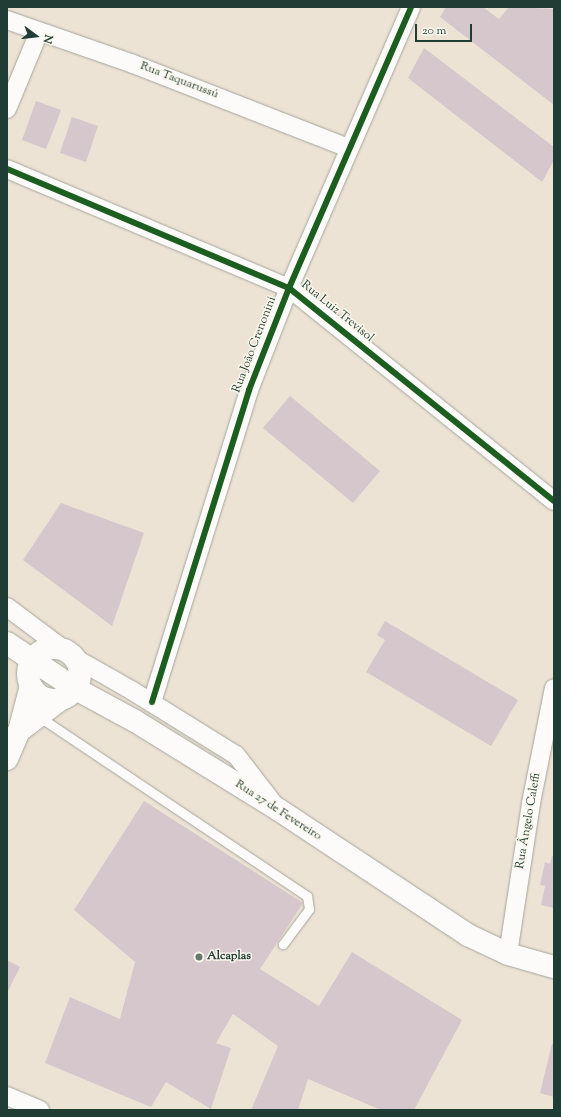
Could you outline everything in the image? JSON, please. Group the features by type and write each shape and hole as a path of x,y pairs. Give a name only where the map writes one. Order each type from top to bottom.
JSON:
{"main road":[{"name":"Rua 27 de Fevereiro","path":"7,643 32,660 69,694 135,721 278,810 468,935 508,954 554,967"},
{"path":"7,759 13,727 31,686 28,670 32,660 43,650 51,648 70,654 80,673 69,694 37,715 13,727"},
{"path":"31,686 44,698 69,694"}],"street":[{"name":"Rua João Crenonini","path":"152,702 249,390 289,288 412,7"},
{"name":"Rua Taquarussú","path":"7,20 133,64 349,148"},
{"path":"7,109 39,32"},
{"name":"Rua Luiz Trevisol","path":"7,169 289,288 554,501"},
{"path":"7,607 70,654 152,702 236,755 278,810"},
{"name":"Rua Ângelo Caleffi","path":"508,954 531,803 554,688"},
{"path":"7,1096 40,1110"}],"lane":[{"path":"37,715 307,896 309,909 283,944"}],"building":[{"path":"446,7 483,7 499,19 509,7 554,9 554,105 440,17"},
{"path":"424,48 554,147 554,160 542,182 408,78"},
{"path":"36,101 61,110 46,149 22,140"},
{"path":"72,117 98,126 86,162 60,153"},
{"path":"290,396 380,471 353,503 263,428"},
{"path":"61,503 144,533 112,626 23,560"},
{"path":"385,621 518,700 491,746 366,672 385,640 377,635"},
{"name":"Alcaplas","path":"144,801 303,903 260,969 319,1006 352,952 462,1020 414,1110 381,1110 308,1079 298,1110 251,1110 278,1046 233,1014 216,1043 231,1048 211,1109 166,1082 151,1107 45,1063 70,997 120,1019 135,962 74,910"},
{"path":"552,856 554,856 554,908 541,905 545,886 540,885 545,862 550,864"},
{"path":"7,960 20,967 7,993"},
{"path":"552,1044 554,1044 554,1097 540,1093"}],"cycle path":[{"path":"152,702 249,390 289,288 411,7"},
{"path":"7,169 289,288 554,501"}],"place":[{"name":"Alcaplas","path":"199,957"}]}
